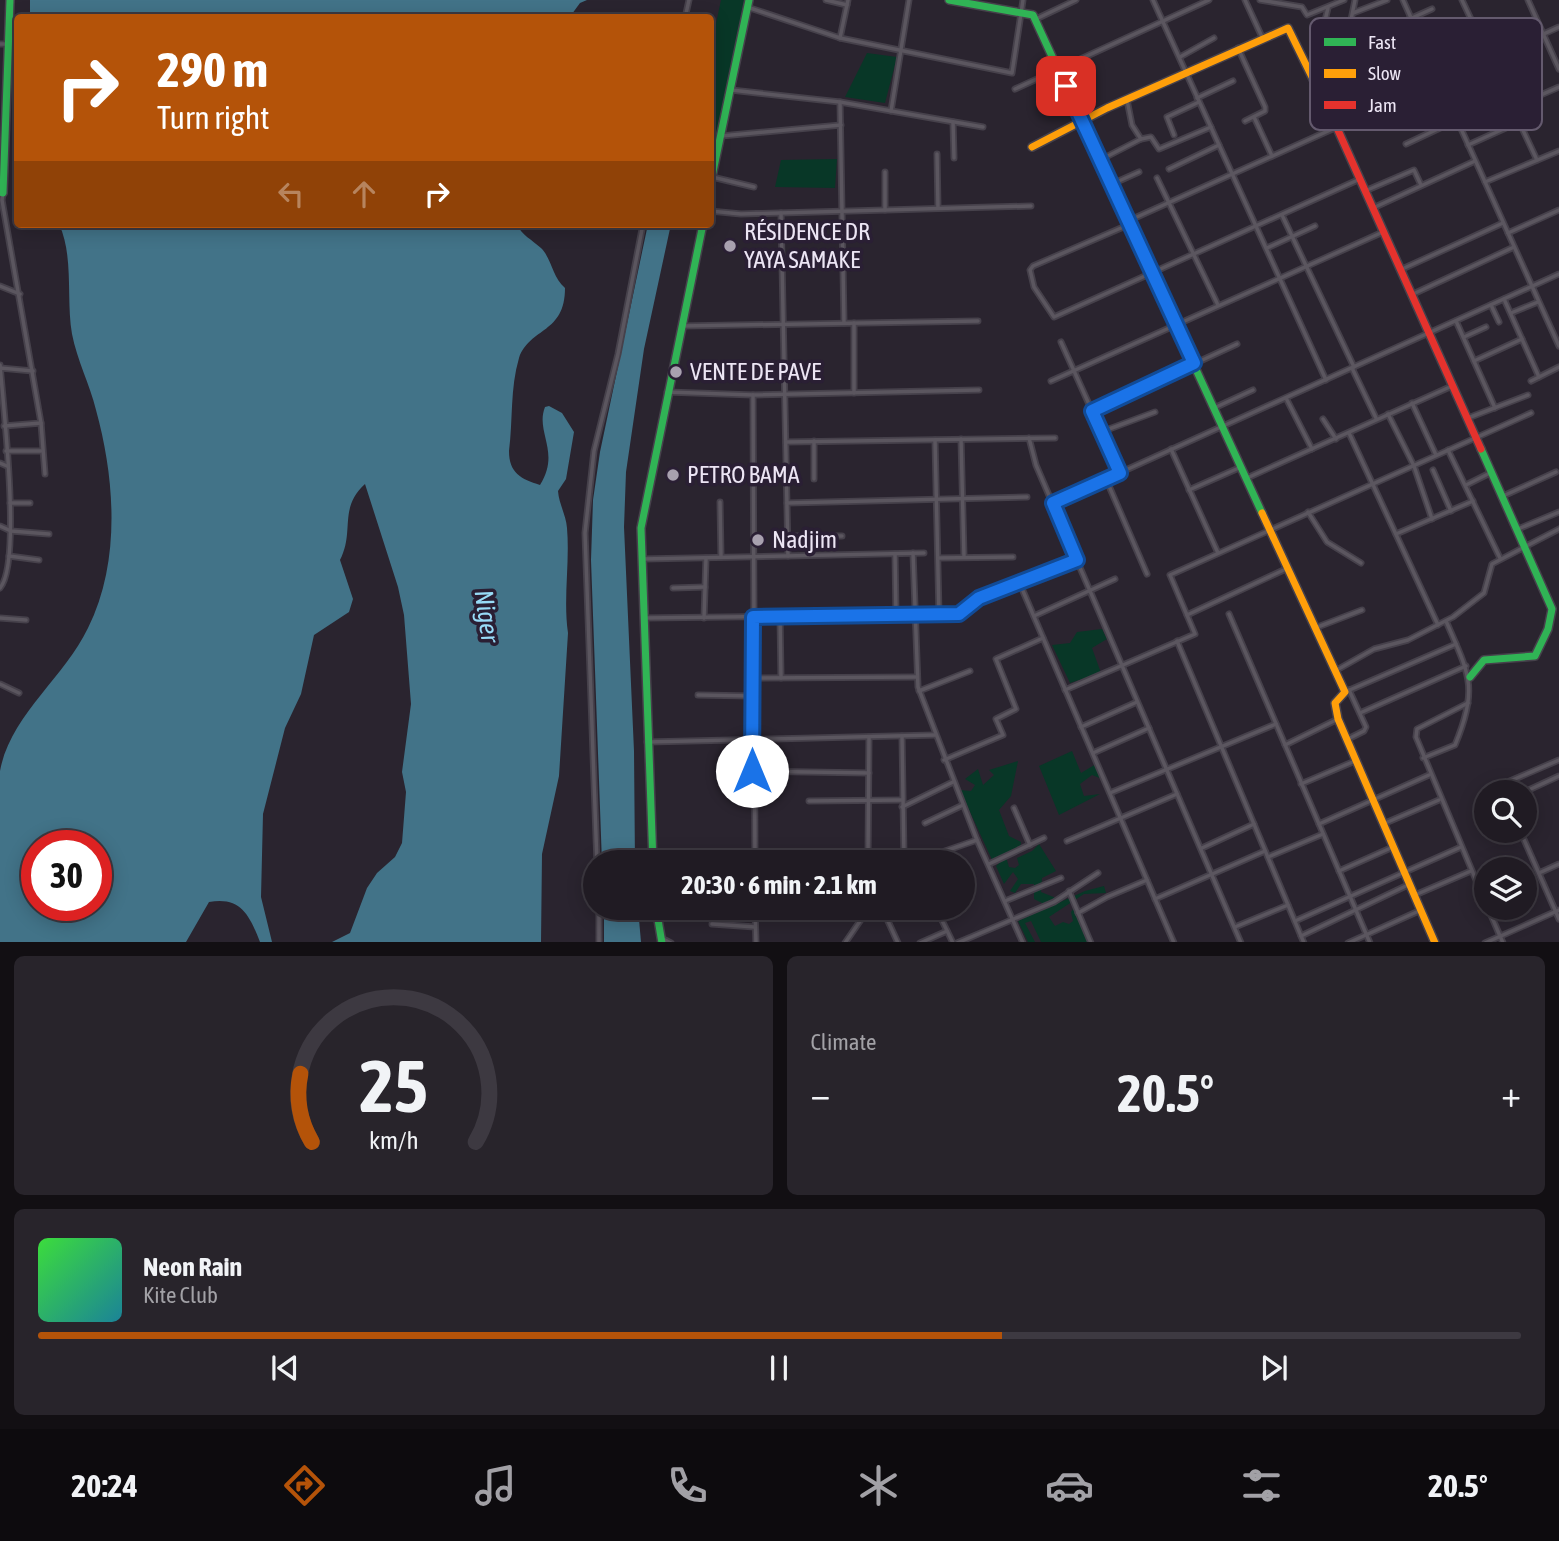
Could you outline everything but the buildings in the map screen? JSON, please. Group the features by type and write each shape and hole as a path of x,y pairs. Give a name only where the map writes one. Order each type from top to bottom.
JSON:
{"street":[{"path":"10,0 4,44 2,200 33,371 45,474"},
{"path":"827,0 847,3 841,38"},
{"path":"891,111 909,0"},
{"path":"949,0 1033,15 1335,671 1360,713 1366,729 1346,740"},
{"path":"714,168 748,4 841,38 1012,74 1024,0"},
{"path":"1035,19 1076,0"},
{"path":"1153,0 1326,380"},
{"path":"1015,89 1209,0"},
{"path":"1245,0 1262,37"},
{"path":"1259,0 1302,8 1307,15 1344,0"},
{"path":"1351,18 1355,0"},
{"path":"1352,13 1387,0"},
{"path":"1403,0 1411,18 1432,9"},
{"path":"1462,0 1470,18"},
{"path":"1528,0 1536,18"},
{"path":"1325,18 1328,7"},
{"path":"1559,27 1543,34 1559,69"},
{"path":"1032,146 1127,99 1262,37 1288,28 1310,71"},
{"path":"1180,57 1214,38"},
{"path":"1238,48 1265,107 1265,111 1245,121"},
{"path":"1174,135 1167,117 1233,81"},
{"path":"1542,95 1559,87"},
{"path":"731,90 840,102 983,127"},
{"path":"1127,99 1128,114 1141,139"},
{"path":"840,102 844,323"},
{"path":"1254,117 1272,156"},
{"path":"953,122 954,158"},
{"path":"721,136 841,125"},
{"path":"1100,160 1151,136 1159,149 1211,127"},
{"path":"1330,130 1033,266 1030,270 1034,288 1054,317 1360,179"},
{"path":"1338,130 1552,609 1540,649 1532,657 1484,660 1470,677"},
{"path":"1406,144 1436,130"},
{"path":"1461,130 1559,346"},
{"path":"1468,145 1501,130"},
{"path":"1523,130 1537,160"},
{"path":"1169,169 1219,145"},
{"path":"1485,182 1559,151"},
{"path":"937,154 938,208"},
{"path":"1373,208 1475,161"},
{"path":"1365,191 1414,170 1421,186"},
{"path":"885,172 886,210"},
{"path":"1111,184 1139,172"},
{"path":"714,177 754,187"},
{"path":"1157,178 1218,305"},
{"path":"714,211 781,213 1031,206"},
{"path":"1508,233 1559,211"},
{"path":"781,213 788,556"},
{"path":"1282,215 1377,418"},
{"path":"1400,270 1503,223"},
{"path":"1267,248 1315,226"},
{"path":"597,850 585,533 587,491 618,354 642,228"},
{"path":"652,850 642,522 702,228"},
{"path":"1051,381 1305,264 1383,232"},
{"path":"1411,295 1514,247"},
{"path":"1053,503 1559,274"},
{"path":"0,286 20,294"},
{"path":"1504,299 1539,377"},
{"path":"1511,313 1539,302"},
{"path":"1491,305 1499,321"},
{"path":"682,326 978,321"},
{"path":"1456,321 1494,408"},
{"path":"854,323 854,393"},
{"path":"1464,337 1486,327"},
{"path":"1474,361 1522,339"},
{"path":"1061,342 1120,473"},
{"path":"1092,411 1237,344"},
{"path":"0,588 6,580 12,531 6,451 2,435 4,425 0,366 33,371"},
{"path":"1531,381 1559,367"},
{"path":"1247,478 1452,386"},
{"path":"667,392 753,395 979,390"},
{"path":"1214,408 1253,390"},
{"path":"753,395 752,771 755,850"},
{"path":"1467,419 1528,395"},
{"path":"1286,398 1312,449"},
{"path":"1412,403 1436,455"},
{"path":"1101,432 1155,411"},
{"path":"1065,690 1195,634 1170,575 1531,413"},
{"path":"1388,414 1414,466 1432,519"},
{"path":"1323,419 1336,439"},
{"path":"4,425 41,423"},
{"path":"1349,433 1438,625"},
{"path":"1029,438 1036,466 1241,942"},
{"path":"786,442 1055,438"},
{"path":"961,439 964,557"},
{"path":"935,440 939,614"},
{"path":"814,441 814,479"},
{"path":"1171,450 1218,553"},
{"path":"1448,450 1500,559"},
{"path":"6,451 41,451"},
{"path":"0,463 7,466"},
{"path":"1189,490 1241,467"},
{"path":"1433,470 1451,511"},
{"path":"1465,485 1492,472"},
{"path":"1503,496 1556,472"},
{"path":"1106,479 1147,574"},
{"path":"787,503 1027,497"},
{"path":"1396,534 1473,500"},
{"path":"720,502 721,557"},
{"path":"9,503 30,503"},
{"path":"1308,512 1326,542 1361,563"},
{"path":"1518,529 1559,512"},
{"path":"0,526 12,531 49,534"},
{"path":"1335,671 1374,649 1408,640 1446,621 1484,593 1489,569 1500,559 1559,529"},
{"path":"788,536 842,536"},
{"path":"642,559 924,553"},
{"path":"895,554 896,615"},
{"path":"913,554 919,691 976,840 1023,942"},
{"path":"9,556 39,560"},
{"path":"938,558 1013,557"},
{"path":"704,618 706,558"},
{"path":"643,618 959,614 979,598 1077,560"},
{"path":"1187,615 1288,568"},
{"path":"1033,616 1115,579"},
{"path":"1020,584 1174,942"},
{"path":"673,588 705,587"},
{"path":"1315,628 1362,610"},
{"path":"1229,614 1370,942"},
{"path":"780,617 781,678"},
{"path":"0,618 26,620"},
{"path":"1423,758 1455,745 1468,703 1470,677 1446,621"},
{"path":"944,760 1003,735 996,719 1016,709 996,660 1043,638"},
{"path":"1177,642 1304,942"},
{"path":"1435,942 1346,740 1335,703 1347,691 1456,644"},
{"path":"1360,713 1466,666"},
{"path":"919,691 970,671"},
{"path":"752,678 917,677"},
{"path":"0,684 19,693"},
{"path":"698,695 752,695"},
{"path":"1082,727 1138,702"},
{"path":"1468,703 1417,729 1416,737 1429,775 1474,878"},
{"path":"1285,745 1338,719"},
{"path":"1110,793 1276,724"},
{"path":"1093,753 1149,728"},
{"path":"647,742 935,735"},
{"path":"902,736 904,850"},
{"path":"868,850 869,737"},
{"path":"1512,780 1558,760 1559,767"},
{"path":"1301,784 1355,761"},
{"path":"752,771 869,773"},
{"path":"1319,824 1429,775"},
{"path":"1537,786 1559,776"},
{"path":"902,807 953,782"},
{"path":"1067,841 1177,794"},
{"path":"1383,824 1440,799"},
{"path":"809,801 902,800"},
{"path":"925,823 963,805"},
{"path":"1014,807 1030,845"},
{"path":"1201,848 1254,824"},
{"path":"1268,857 1323,834"},
{"path":"989,864 1044,838"},
{"path":"948,850 976,840"},
{"path":"1526,843 1559,919"},
{"path":"1339,871 1393,847"},
{"path":"1295,920 1461,847"},
{"path":"1156,898 1265,850"},
{"path":"1539,873 1559,864"},
{"path":"1415,895 1471,871"},
{"path":"958,942 1013,920 1098,873"},
{"path":"1005,901 1062,878"},
{"path":"1078,913 1147,880"},
{"path":"1301,936 1410,884"},
{"path":"1069,891 1091,942"},
{"path":"1235,927 1288,905"},
{"path":"1350,942 1421,910"},
{"path":"1487,942 1557,911"},
{"path":"599,920 599,942"},
{"path":"658,920 661,940"},
{"path":"755,920 756,942"},
{"path":"846,942 861,920"},
{"path":"887,920 898,942"},
{"path":"942,920 954,942"},
{"path":"1493,920 1503,942"},
{"path":"712,924 755,927"},
{"path":"922,942 947,931"}],"green space":[{"path":"721,0 746,0 714,156 714,33"},
{"path":"867,53 897,57 885,103 845,97"},
{"path":"837,159 835,188 775,187 781,160"},
{"path":"1102,629 1107,639 1092,648 1101,673 1070,683 1052,645 1070,643 1077,632"},
{"path":"1072,751 1081,773 1096,764 1102,779 1092,775 1080,784 1084,796 1100,794 1059,815 1039,766"},
{"path":"1018,761 1011,796 999,810 1009,836 1021,842 1020,849 993,862 960,790 971,791 975,785 965,779 978,769 983,785 994,775 989,770"},
{"path":"1039,844 1056,871 1042,878 1041,892 1056,898 1044,904 1034,899 1034,884 1021,884 1015,893 1010,891 1018,879 1013,872 1004,884 996,866 1006,857 1009,867 1015,868 1019,865 1017,858 1032,851"},
{"path":"1104,886 1106,893 1084,894 1049,917 1055,926 1063,922 1069,924 1073,921 1071,912 1076,905 1091,942 1041,942 1031,921 1025,923 1035,942 1028,942 1018,921 1085,891"}],"water":[{"path":"30,0 587,0 580,3 572,14 30,14"},
{"name":"Niger","path":"61,228 519,228 545,252 557,279 565,288 563,303 553,322 531,340 519,358 513,393 509,451 511,465 517,474 540,485 548,462 543,425 545,407 549,406 562,413 574,432 566,479 558,491 567,528 568,633 559,776 542,854 541,942 332,942 350,933 367,888 377,873 395,857 402,843 406,792 402,772 411,704 404,615 398,587 365,484 357,493 349,511 346,539 340,560 353,599 349,612 314,635 301,694 285,728 263,814 261,897 272,942 260,942 243,910 237,905 220,901 209,902 186,942 0,942 0,771 15,732 66,664 88,628 99,603 110,548 111,492 107,464 93,401 72,334 68,264"},
{"path":"647,228 670,228 644,349 626,472 624,527 634,751 635,850 602,850 591,560 593,500 600,452"},
{"path":"604,920 639,920 641,942 604,942"}],"traffic: fast":[{"path":"0,192 3,193 10,0"},
{"path":"714,167 749,0"},
{"path":"949,0 1033,15 1262,513"},
{"path":"653,850 641,528 702,228"},
{"path":"1470,677 1484,660 1535,656 1548,629 1552,609 1481,449"},
{"path":"658,920 662,942"}],"traffic: slow":[{"path":"1032,147 1107,108 1288,28 1310,73"},
{"path":"1262,513 1345,692 1335,703 1338,719 1435,942"}],"traffic: jam":[{"path":"1338,130 1481,449"}],"place":[{"name":"RÉSIDENCE DR YAYA SAMAKE","path":"730,246"},
{"name":"VENTE DE PAVE","path":"676,372"},
{"name":"PETRO BAMA","path":"673,475"},
{"name":"Nadjim","path":"758,540"}],"route":[{"path":"752,771 753,617 959,614 969,603 979,598 994,595 1077,560 1053,503 1120,473 1092,411 1194,363 1066,86"}]}
